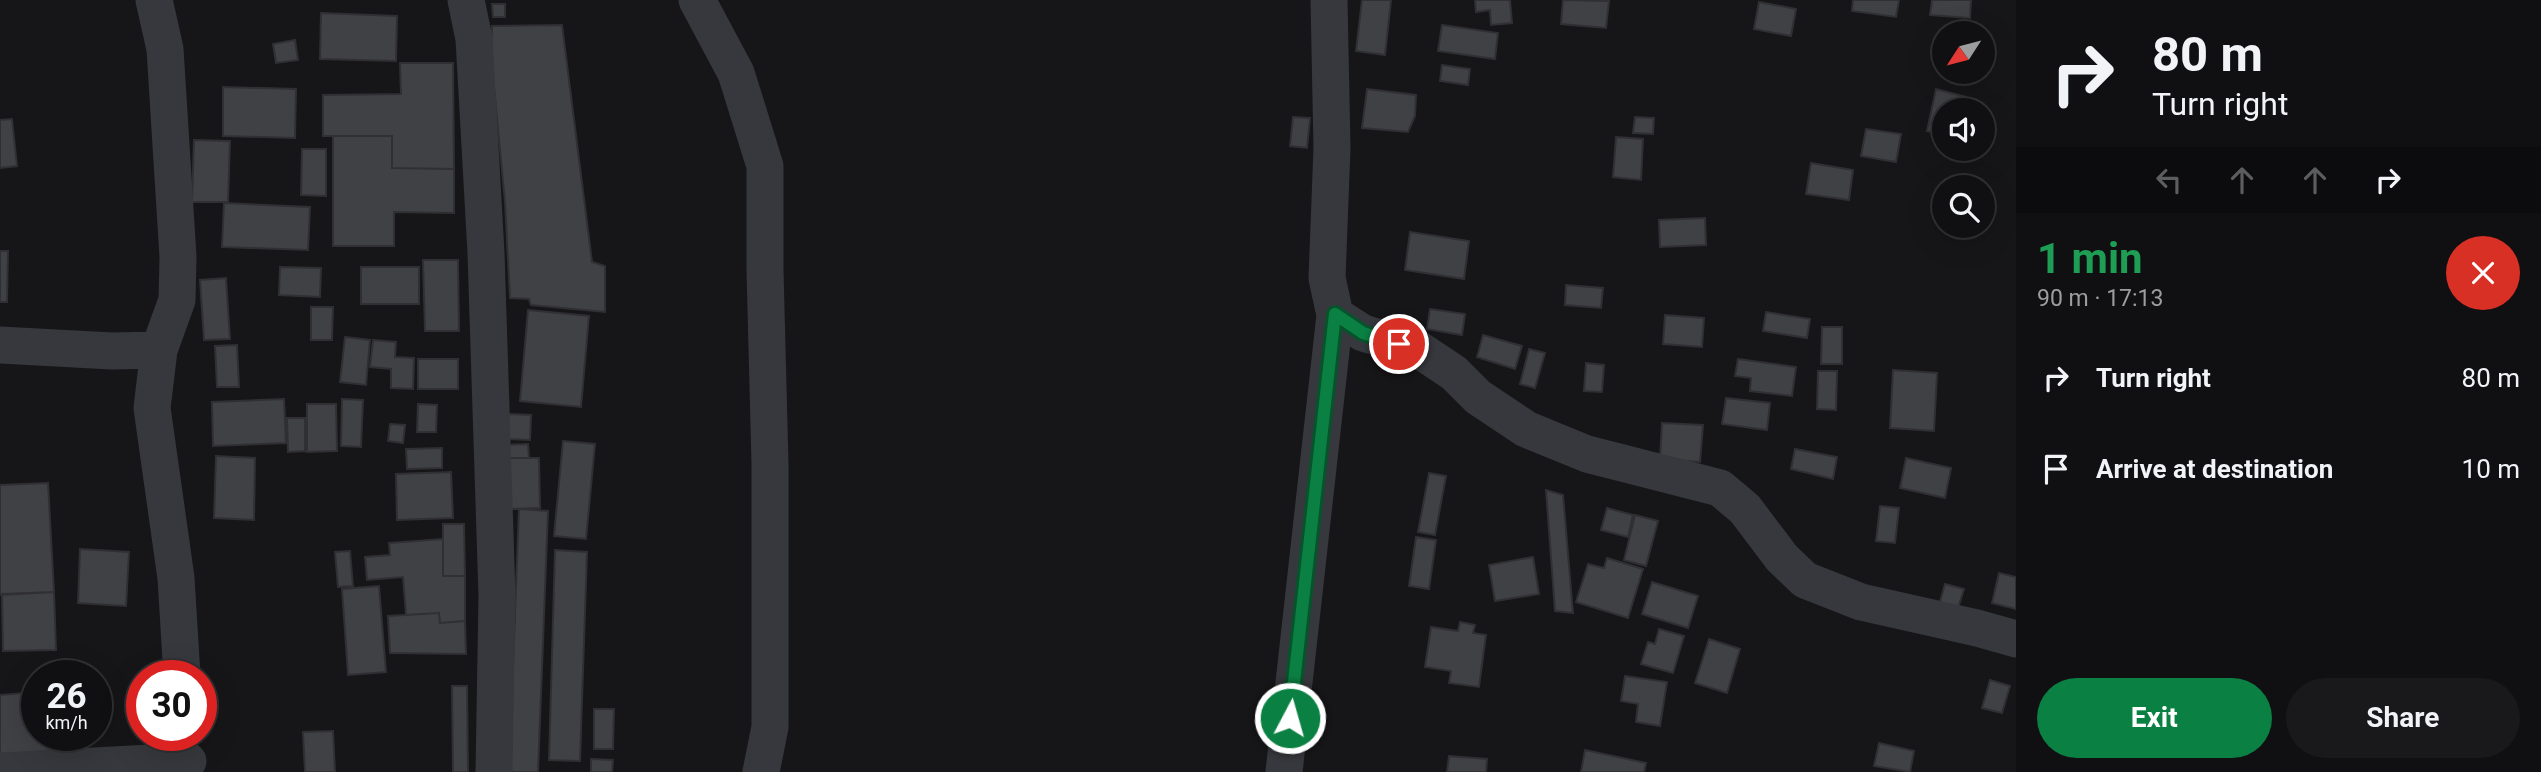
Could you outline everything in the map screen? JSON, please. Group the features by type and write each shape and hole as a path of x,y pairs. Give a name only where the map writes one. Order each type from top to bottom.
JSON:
{"street":[{"path":"154,0 165,49 178,257 177,300 159,350 152,408 176,578 181,660"},
{"path":"466,0 474,39 487,267 497,596 494,772"},
{"path":"697,0 736,74 765,166 770,464 770,714 761,772"},
{"path":"1284,772 1335,314 1327,278 1332,148 1329,0"},
{"path":"1335,314 1363,333 1418,349 1454,373 1478,397 1526,429 1587,454 1720,488 1745,509 1782,558 1805,580 1861,602 2016,639"},
{"path":"0,345 111,351 159,350"},
{"path":"0,771 187,756"}],"building":[{"path":"1362,0 1391,0 1385,55 1356,51"},
{"path":"1475,0 1510,0 1512,23 1491,25 1490,10 1476,12"},
{"path":"1563,0 1609,1 1606,28 1561,24"},
{"path":"1853,0 1899,0 1896,17 1852,11"},
{"path":"1932,0 1971,0 1970,18 1930,15"},
{"path":"1759,2 1796,9 1791,36 1754,29"},
{"path":"492,4 505,4 505,17 493,17"},
{"path":"321,13 397,16 396,61 320,59"},
{"path":"562,25 592,262 605,266 605,312 531,305 529,299 510,298 505,202 491,56 492,26"},
{"path":"1442,25 1498,33 1495,59 1438,51"},
{"path":"295,40 298,60 276,63 273,44"},
{"path":"400,63 453,63 454,169 392,168 392,136 323,136 323,95 401,94"},
{"path":"1442,65 1470,69 1468,85 1440,81"},
{"path":"223,87 296,89 295,138 223,136"},
{"path":"1367,89 1416,95 1415,116 1408,132 1362,128"},
{"path":"1936,89 1966,97 1966,98 1934,98"},
{"path":"1932,108 1932,132 1927,131"},
{"path":"1293,117 1310,118 1307,148 1290,146"},
{"path":"1635,117 1654,118 1653,134 1633,133"},
{"path":"12,119 17,166 0,168 0,120"},
{"path":"1866,129 1901,134 1896,162 1861,156"},
{"path":"333,136 392,136 392,168 454,169 454,213 394,212 394,246 333,246"},
{"path":"1616,137 1643,139 1641,180 1613,177"},
{"path":"194,140 230,141 228,202 192,202"},
{"path":"302,149 326,149 326,196 301,195"},
{"path":"1811,163 1853,170 1849,200 1806,194"},
{"path":"224,203 310,207 308,250 222,247"},
{"path":"1705,218 1706,245 1660,247 1659,220"},
{"path":"1410,232 1469,241 1464,279 1405,270"},
{"path":"0,251 8,251 7,302 0,302"},
{"path":"423,260 458,260 459,331 425,331"},
{"path":"280,267 321,268 320,297 279,295"},
{"path":"361,267 419,267 419,304 361,304"},
{"path":"226,278 230,339 204,340 200,280"},
{"path":"1566,285 1603,288 1601,308 1565,305"},
{"path":"311,307 333,307 332,340 311,340"},
{"path":"1430,309 1465,314 1462,335 1427,329"},
{"path":"528,310 589,316 581,407 520,401"},
{"path":"1766,312 1810,319 1807,338 1763,331"},
{"path":"1665,315 1704,318 1702,347 1663,344"},
{"path":"1822,327 1842,327 1842,364 1821,364"},
{"path":"1483,335 1522,346 1515,369 1477,357"},
{"path":"345,337 370,340 366,385 340,382"},
{"path":"373,340 396,342 395,357 414,358 413,389 391,388 391,369 370,367"},
{"path":"237,345 239,387 217,387 215,346"},
{"path":"1529,349 1545,353 1535,388 1520,384"},
{"path":"418,359 458,359 458,389 418,389"},
{"path":"1738,359 1796,367 1792,396 1750,391 1751,378 1735,376"},
{"path":"1586,363 1604,365 1602,392 1584,391"},
{"path":"1893,370 1937,373 1934,431 1890,428"},
{"path":"1818,371 1837,371 1836,410 1817,409"},
{"path":"1726,398 1770,403 1767,430 1722,424"},
{"path":"284,399 286,443 213,446 212,402"},
{"path":"342,399 363,400 361,447 341,446"},
{"path":"307,404 336,404 337,451 307,452"},
{"path":"418,404 437,405 436,432 417,432"},
{"path":"508,414 531,415 530,440 506,439"},
{"path":"287,418 305,418 305,451 288,452"},
{"path":"1662,423 1703,425 1700,462 1660,459"},
{"path":"390,424 405,425 403,443 388,441"},
{"path":"563,441 595,444 586,539 554,536"},
{"path":"528,444 529,458 505,458 505,445"},
{"path":"442,448 442,468 407,469 406,449"},
{"path":"1795,449 1837,457 1833,479 1791,469"},
{"path":"216,456 255,458 254,520 214,518"},
{"path":"505,458 539,458 540,508 507,509"},
{"path":"1906,458 1951,468 1945,498 1900,488"},
{"path":"451,472 453,518 397,520 396,474"},
{"path":"1429,473 1446,476 1435,535 1418,532"},
{"path":"48,483 54,592 0,595 0,485"},
{"path":"1546,490 1563,495 1573,613 1555,611"},
{"path":"1880,506 1899,508 1895,543 1876,541"},
{"path":"1607,508 1633,515 1628,537 1601,530"},
{"path":"519,509 548,511 538,772 509,772"},
{"path":"1635,515 1658,521 1646,566 1624,560"},
{"path":"443,524 464,524 465,576 443,576"},
{"path":"1416,537 1436,540 1429,589 1409,586"},
{"path":"443,539 443,576 465,576 465,621 440,623 439,613 406,615 403,577 367,580 365,557 390,555 389,543"},
{"path":"80,549 129,552 126,606 78,603"},
{"path":"555,550 587,552 580,761 549,760"},
{"path":"350,551 353,586 338,587 335,552"},
{"path":"1533,557 1539,594 1495,601 1489,565"},
{"path":"1607,558 1643,569 1628,618 1576,602 1588,564 1604,568"},
{"path":"1999,573 2016,577 2016,609 1992,603"},
{"path":"1652,582 1698,596 1688,628 1642,614"},
{"path":"1945,584 1964,589 1958,608 1940,602"},
{"path":"379,586 386,672 348,675 342,589"},
{"path":"54,592 56,650 3,651 2,594"},
{"path":"439,613 440,623 465,621 466,654 390,653 388,616"},
{"path":"1460,622 1475,625 1473,633 1486,635 1479,687 1449,683 1451,671 1425,667 1431,627 1458,631"},
{"path":"1659,629 1684,636 1673,673 1641,664 1648,642 1655,644"},
{"path":"1709,639 1740,649 1727,693 1695,683"},
{"path":"1625,676 1667,682 1660,726 1636,722 1638,704 1621,701"},
{"path":"1990,680 2010,686 2002,713 1982,708"},
{"path":"452,686 467,686 468,772 453,772"},
{"path":"21,693 21,751 50,751 0,755 0,695"},
{"path":"594,709 614,709 613,749 594,749"},
{"path":"333,731 335,772 305,772 303,732"},
{"path":"1879,743 1914,751 1910,772 1874,766"},
{"path":"1585,750 1646,763 1644,772 1581,772"},
{"path":"1449,756 1487,759 1486,772 1447,772"},
{"path":"591,759 613,760 612,772 591,772"}],"route":[{"path":"1290,718 1335,314 1363,333 1399,344"}]}
